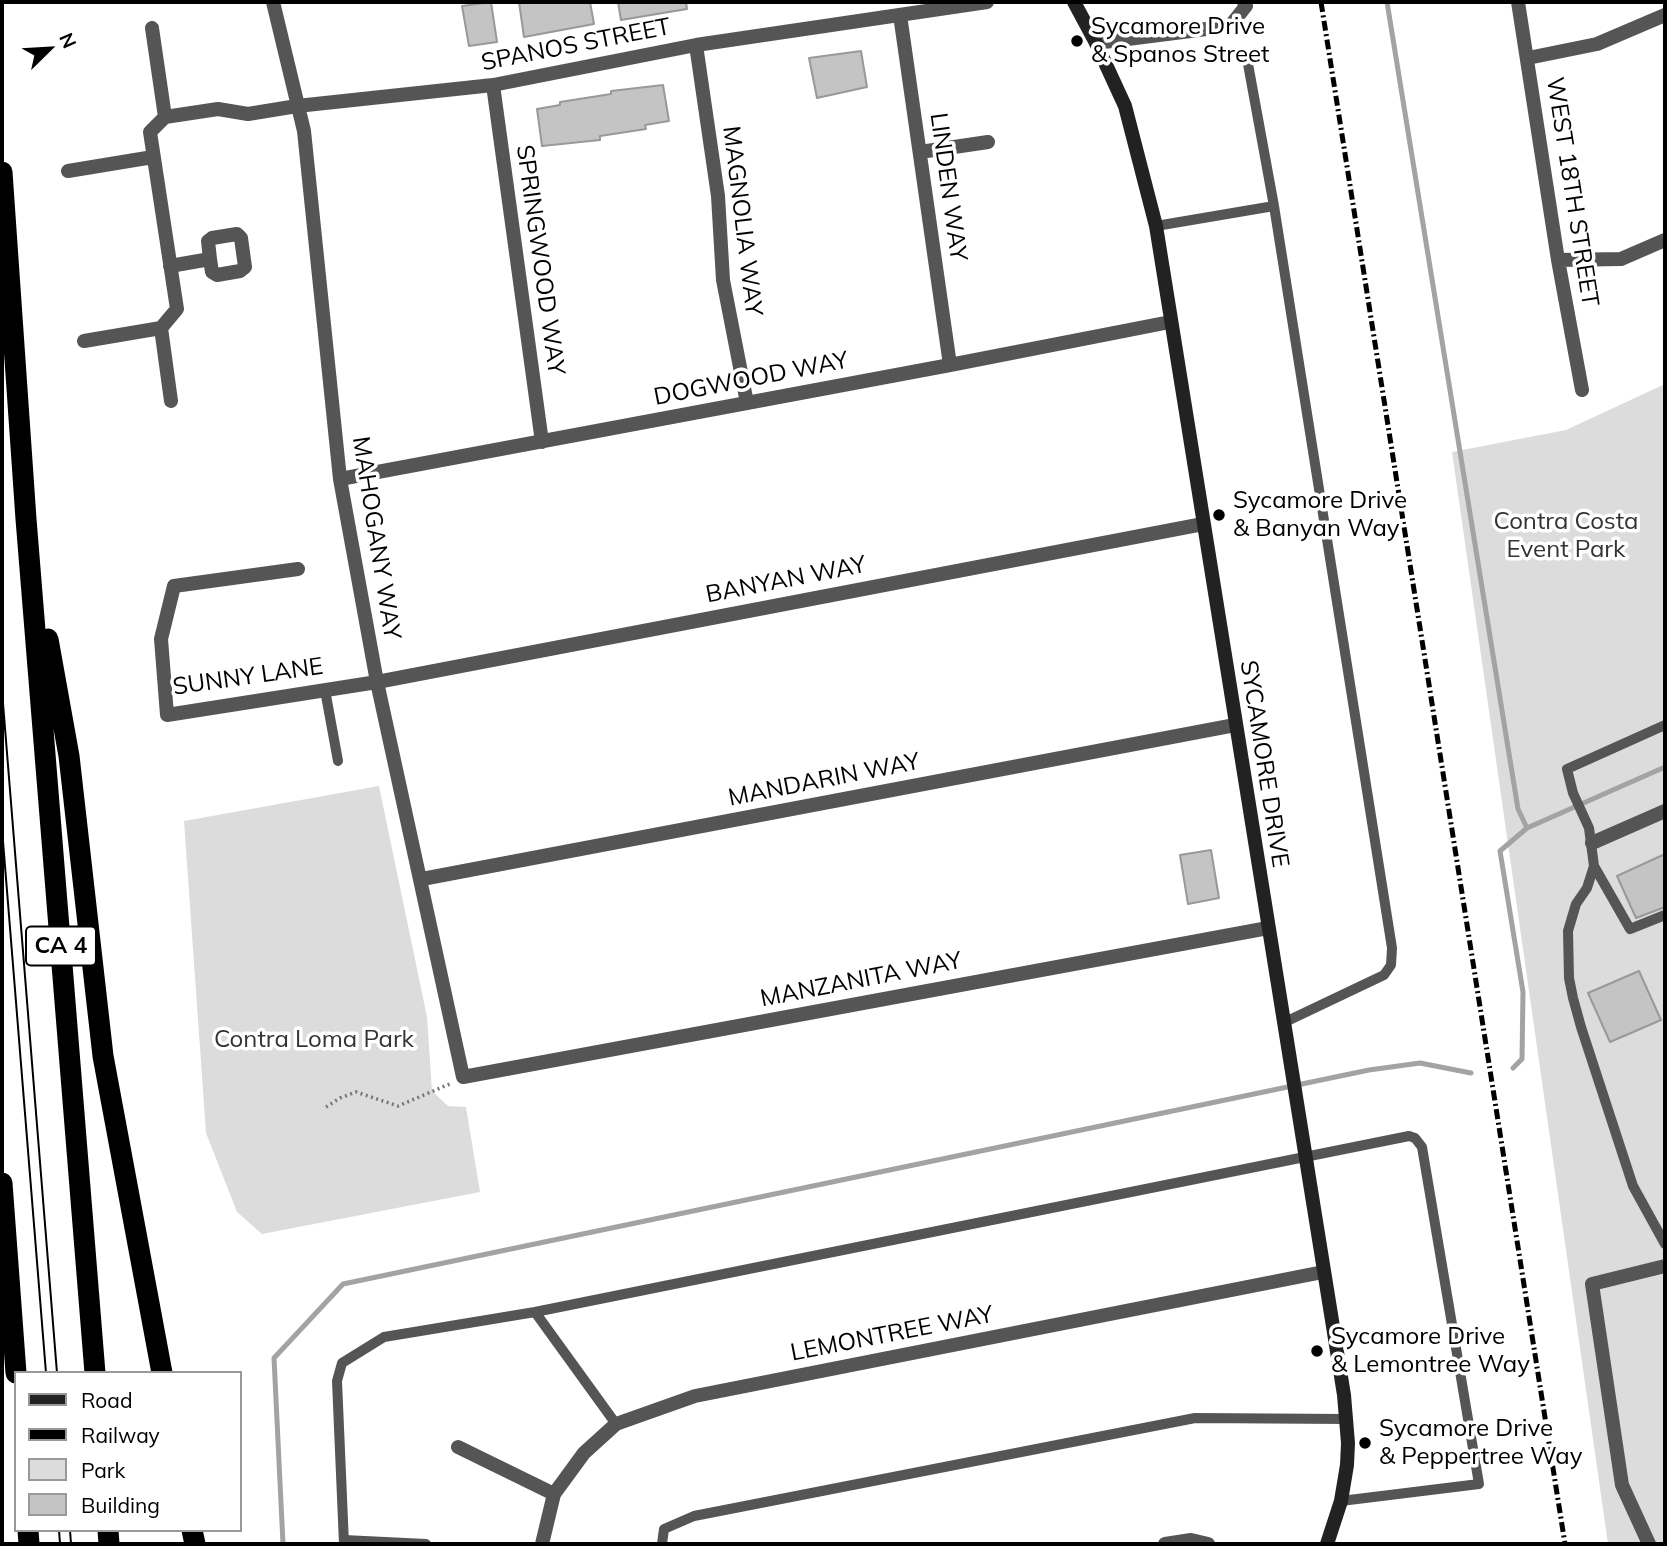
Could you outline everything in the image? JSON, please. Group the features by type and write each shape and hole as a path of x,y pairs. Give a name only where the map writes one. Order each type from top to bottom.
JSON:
{"highway":[{"name":"CA 4","path":"2,172 26,519 96,1371"},
{"path":"26,519 69,756 93,987 105,1069 162,1371"},
{"path":"2,1183 16,1371"}],"street":[{"name":"MAHOGANY WAY","path":"273,2 304,131 340,479 377,682 463,1077"},
{"name":"SPANOS STREET","path":"164,117 218,109 248,114 297,106 493,85 696,45 987,2"},
{"name":"SYCAMORE DRIVE","path":"1073,2 1096,43 1125,106 1156,226 1346,1419 1347,1465 1341,1501 1326,1544"},
{"path":"1096,43 1230,26 1246,6 1244,2"},
{"name":"WEST 18TH STREET","path":"1518,2 1558,260 1582,390"},
{"name":"LINDEN WAY","path":"900,15 950,365"},
{"path":"1528,58 1597,44 1665,15"},
{"path":"84,341 161,328 177,309 150,132 164,117 152,28"},
{"name":"MAGNOLIA WAY","path":"696,45 718,196 723,280 747,403"},
{"name":"SPRINGWOOD WAY","path":"493,85 542,442"},
{"path":"920,152 988,142"},
{"path":"68,171 153,158"},
{"path":"1558,260 1621,259 1665,240"},
{"path":"170,266 210,260"},
{"name":"DOGWOOD WAY","path":"340,479 1170,322"},
{"path":"161,328 171,401"},
{"name":"BANYAN WAY","path":"377,682 1203,524"},
{"name":"SUNNY LANE","path":"298,569 174,586 161,639 167,715 377,682"},
{"name":"MANDARIN WAY","path":"422,879 1235,725"},
{"path":"1592,844 1665,811"},
{"name":"MANZANITA WAY","path":"463,1077 1268,928"},
{"path":"1649,1544 1622,1485 1592,1284 1664,1269"},
{"name":"LEMONTREE WAY","path":"542,1544 554,1494 584,1453 616,1424 695,1396 1323,1272"},
{"path":"458,1447 554,1494"},
{"path":"1166,1544 1191,1540 1208,1544"}],"lane":[{"path":"1248,64 1274,206 1392,948 1391,965 1384,975 1283,1023"},
{"path":"1156,226 1274,206"},
{"path":"325,690 338,761"},
{"path":"1665,725 1567,769 1573,793 1589,828 1594,866 1587,888 1576,904 1568,932 1569,978 1581,1027 1633,1186 1665,1244"},
{"path":"1594,866 1630,929 1665,915"},
{"path":"426,1544 344,1542 337,1381 342,1363 384,1337 535,1312 1409,1136 1415,1138 1422,1147 1479,1484 1341,1501"},
{"path":"535,1312 616,1424"},
{"path":"662,1544 664,1529 694,1516 1195,1418 1346,1419"}],"path":[{"path":"326,1107 356,1092 398,1106 463,1077"}],"green space":[{"name":"Contra Costa Event Park","path":"1665,384 1665,1544 1608,1544 1452,452 1566,430"},
{"name":"Contra Loma Park","path":"379,786 427,1017 432,1091 448,1106 466,1107 480,1192 262,1234 237,1212 206,1133 184,821"}],"building":[{"path":"491,2 497,42 469,46 462,6"},
{"path":"519,2 590,2 594,24 524,37"},
{"path":"618,2 686,2 687,9 621,20"},
{"path":"861,51 867,87 817,98 809,58"},
{"path":"663,85 669,121 645,125 646,129 600,136 600,140 542,146 537,109 560,105 560,102 611,94 611,91"},
{"path":"1211,850 1219,898 1188,904 1180,855"},
{"path":"1665,854 1665,907 1636,918 1617,876"},
{"path":"1639,971 1661,1020 1610,1042 1588,993"}],"waterway":[{"path":"1387,2 1518,809 1527,828"},
{"path":"1513,1068 1522,1059 1523,992 1500,851 1527,828 1665,767"},
{"path":"283,1544 274,1358 343,1284 1369,1070 1420,1063 1471,1073"}],"tram line":[{"path":"2,691 57,1371"},
{"path":"2,829 46,1371"},
{"path":"59,1532 60,1544"},
{"path":"70,1532 71,1544"}],"railway":[{"path":"1321,2 1565,1544"}],"place":[{"name":"Sycamore Drive & Spanos Street","path":"1077,41"},
{"name":"Sycamore Drive & Banyan Way","path":"1219,515"},
{"name":"Sycamore Drive & Lemontree Way","path":"1317,1351"},
{"name":"Sycamore Drive & Peppertree Way","path":"1365,1443"}]}
